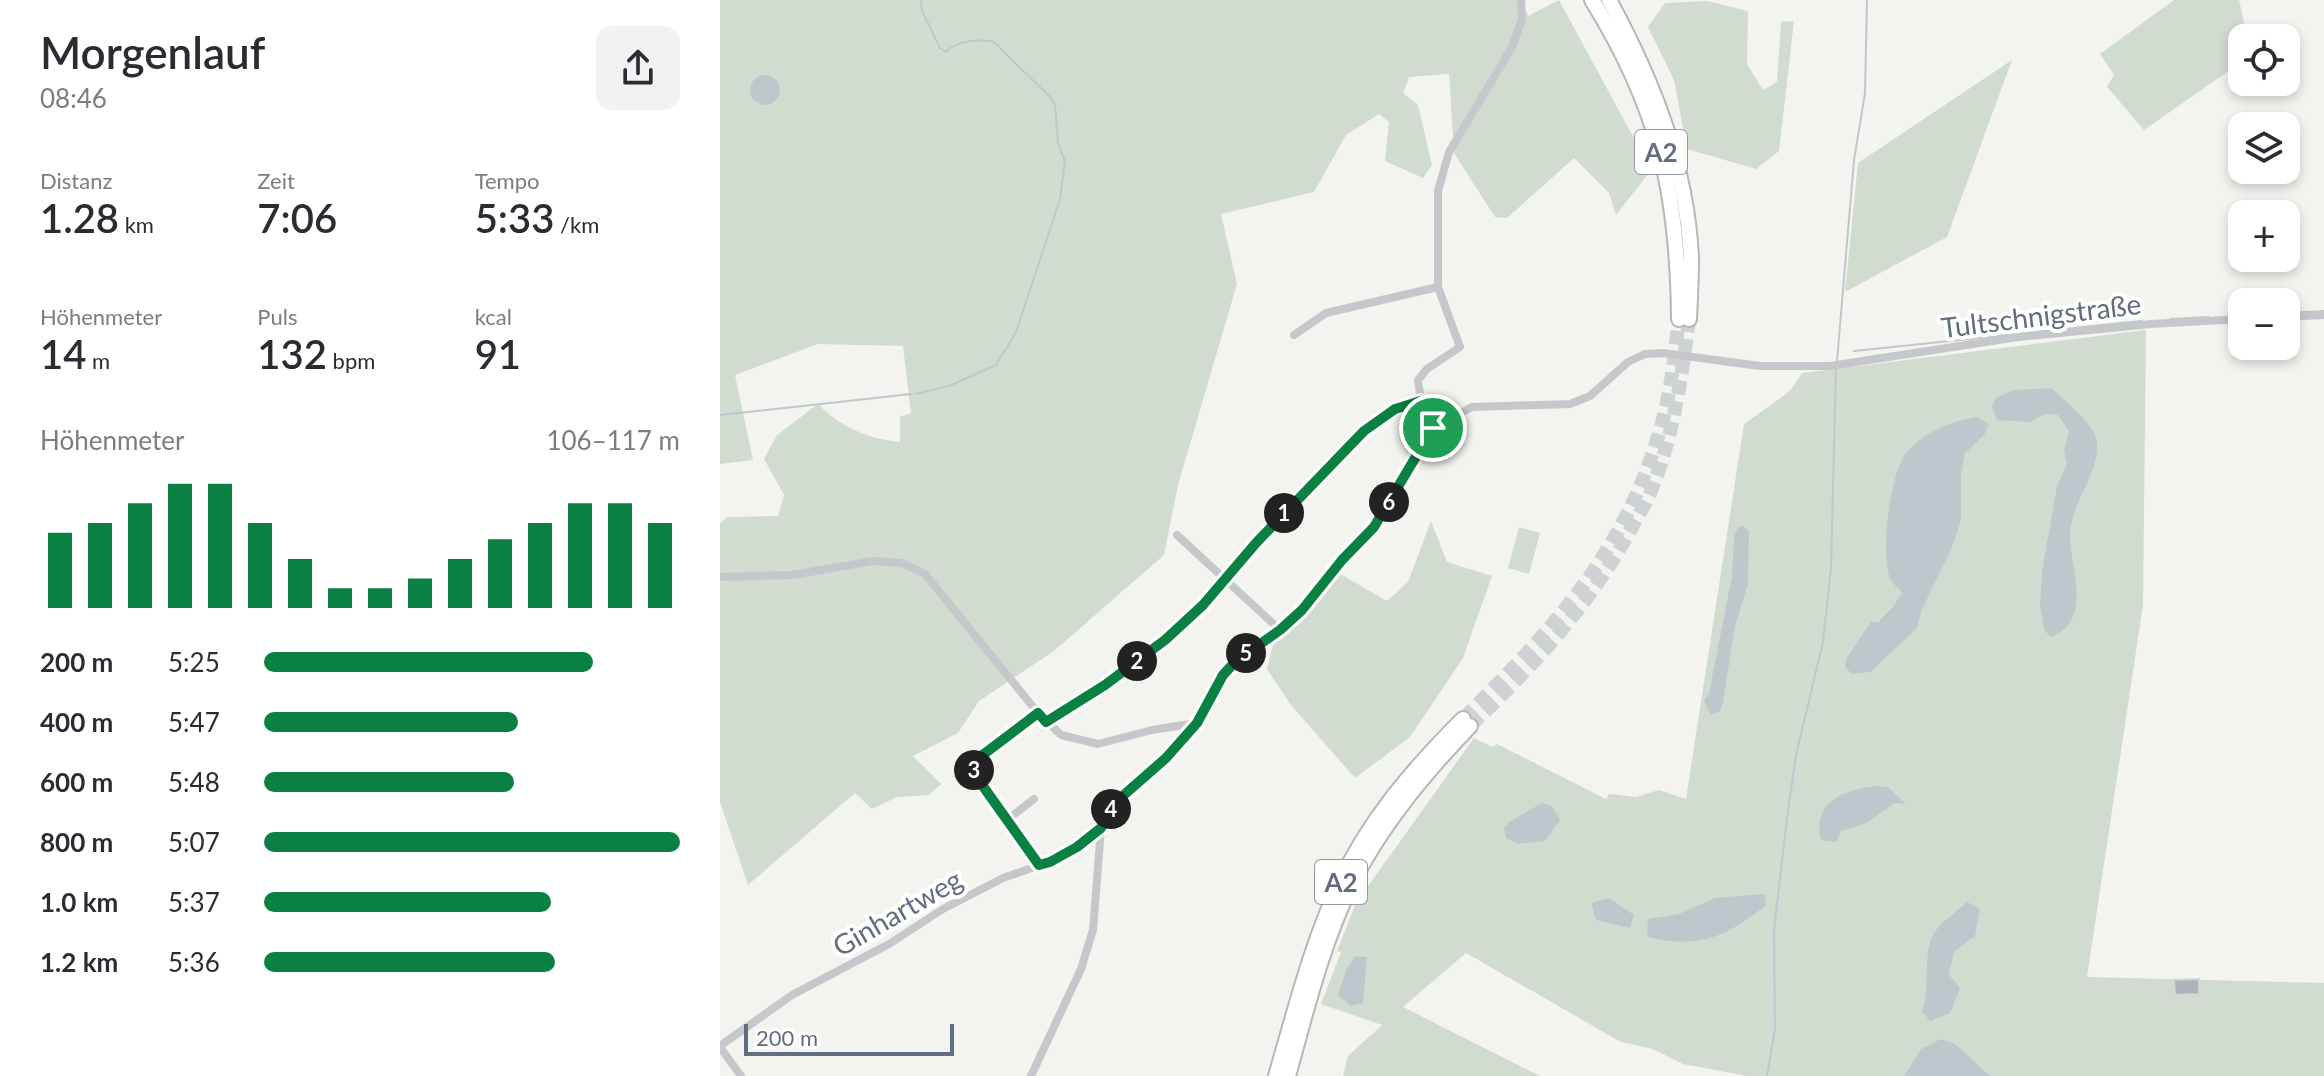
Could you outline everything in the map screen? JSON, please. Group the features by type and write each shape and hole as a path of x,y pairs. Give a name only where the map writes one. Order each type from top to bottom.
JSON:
{"highway":[{"name":"A2","path":"1592,0 1639,85 1663,159 1673,203 1684,319 1691,256 1678,174 1648,79 1609,0"},
{"name":"A2","path":"1276,1076 1308,966 1341,882 1387,805 1434,747 1466,722 1398,808 1353,882 1328,941 1288,1076"}],"street":[{"path":"1031,1076 1081,969 1093,930 1101,828 1117,801 1166,758 1197,723 1228,670 1302,610 1342,560 1374,527 1433,428 1421,401 1418,380 1427,369 1460,347 1438,287 1438,191 1449,152 1512,47 1522,19 1521,0"},
{"path":"1294,335 1326,313 1438,287"},
{"path":"2300,316 2324,315"},
{"name":"Tultschnigstraße","path":"1433,428 1472,407 1570,404 1590,396 1628,362 1645,354 1663,353 1760,366 1830,366 2018,337 2228,320"},
{"path":"1046,722 1105,685 1165,640 1225,581 1256,543 1364,431 1395,409 1421,401"},
{"path":"1177,535 1280,630"},
{"path":"720,577 792,575 873,561 902,563 925,574 1038,713 1066,737 1098,744 1152,730 1197,723"},
{"path":"1038,713 974,763 975,775 1039,865"},
{"path":"1007,820 1034,799"},
{"name":"Ginhartweg","path":"720,1047 792,995 889,944 943,909 1003,878 1068,853 1101,828"},
{"path":"720,1047 741,1076"}],"shaded area":[{"path":"720,0 1521,0 1528,16 1559,0 1637,144 1648,174 1616,215 1609,193 1574,158 1507,218 1495,217 1454,153 1449,74 1409,77 1403,93 1418,105 1432,165 1423,178 1385,161 1389,122 1379,114 1346,135 1314,192 1221,214 1237,284 1178,485 1164,555 1054,651 979,701 958,733 913,756 941,784 929,795 897,797 872,809 855,793 748,885 720,802 720,523 727,517 778,516 784,495 764,459 777,435 818,404 856,430 900,442 900,417 911,413 903,346 818,344 735,375 753,460 720,464"},
{"path":"2174,0 2239,0 2244,24 2228,24 2228,71 2144,130 2107,87 2114,75 2100,54"},
{"path":"1707,1 1748,11 1747,64 1763,90 1777,82 1781,22 1794,21 1779,151 1756,169 1687,149 1674,80 1648,27 1665,3"},
{"path":"2012,60 1947,237 1845,292 1858,163"},
{"path":"765,75 775,80 780,90 775,100 765,105 755,100 750,90 755,80"},
{"path":"2146,330 2143,605 2087,977 2324,983 2324,1076 1747,1076 1683,1064 1653,1049 1621,1042 1466,953 1403,1007 1540,1076 1343,1076 1348,1056 1382,1025 1321,1004 1341,952 1337,951 1356,903 1474,738 1492,747 1497,744 1606,799 1609,794 1636,797 1659,790 1686,799 1744,424 1790,391 1802,373"},
{"path":"2051,388 2089,425 2096,438 2097,449 2070,533 2076,606 2064,629 2051,637 2044,630 2040,607 2042,571 2057,486 2067,464 2064,450 2069,431 2058,415 2045,414 2030,422 1997,420 1992,407 1996,398 2014,390"},
{"path":"1977,417 1989,425 1984,435 1965,453 1961,475 1961,520 1951,550 1922,609 1917,628 1870,672 1852,674 1845,667 1846,659 1871,622 1878,622 1902,592 1890,578 1886,551 1888,513 1901,462 1914,445 1930,433 1948,424"},
{"path":"1431,521 1447,562 1492,576 1463,658 1410,737 1355,778 1291,705 1267,669 1274,641 1303,616 1337,572 1387,601 1408,582"},
{"path":"1744,526 1749,532 1748,584 1735,626 1723,702 1720,711 1711,715 1704,701 1709,693 1732,576 1734,537 1738,527"},
{"path":"1519,527 1540,533 1529,574 1508,568"},
{"path":"1876,786 1888,787 1906,804 1894,803 1867,823 1841,831 1836,842 1821,840 1821,816 1833,800"},
{"path":"1542,803 1552,806 1560,820 1545,841 1518,844 1506,838 1504,828 1509,822"},
{"path":"1764,894 1766,905 1737,926 1711,938 1682,942 1647,937 1648,919 1679,914 1715,898"},
{"path":"1609,898 1634,915 1630,928 1596,920 1591,903"},
{"path":"1967,902 1980,909 1975,936 1954,952 1949,975 1960,988 1950,1013 1930,1021 1922,1011 1929,947 1937,929"},
{"path":"1355,956 1367,957 1363,1003 1351,1006 1338,995 1346,970"},
{"path":"1941,1039 1955,1044 1990,1076 1904,1076 1921,1049"}],"building":[{"path":"2199,979 2199,994 2175,995 2174,980"}],"waterway":[{"path":"916,394 949,386 996,365 1016,332 1060,199 1065,161 1058,143 1055,105 1051,98 994,42 968,41 946,52 940,48 922,11 921,0"},
{"path":"1837,361 1854,160 1865,93 1867,0"},
{"path":"2300,312 2324,311"},
{"path":"2171,319 2209,317"},
{"path":"1854,351 2141,321"},
{"path":"1767,1076 1775,1029 1774,930 1788,810 1796,755 1823,642 1831,568 1836,367"},
{"path":"720,415 911,394"}],"tunnel":[{"path":"1463,719 1552,625 1602,558 1623,522 1642,483 1657,440 1671,380 1679,319"},
{"path":"1470,726 1538,658 1578,609 1615,557 1646,503 1672,424 1689,319"}],"route":[{"path":"1421,401 1433,428 1374,527 1342,560 1302,610 1280,630 1243,655 1223,675 1197,723 1166,758 1117,801 1101,828 1077,847 1039,865 975,775 973,767 976,760 1038,713 1046,722 1105,685 1165,640 1203,605 1256,543 1364,431 1395,409 1421,401"}]}
